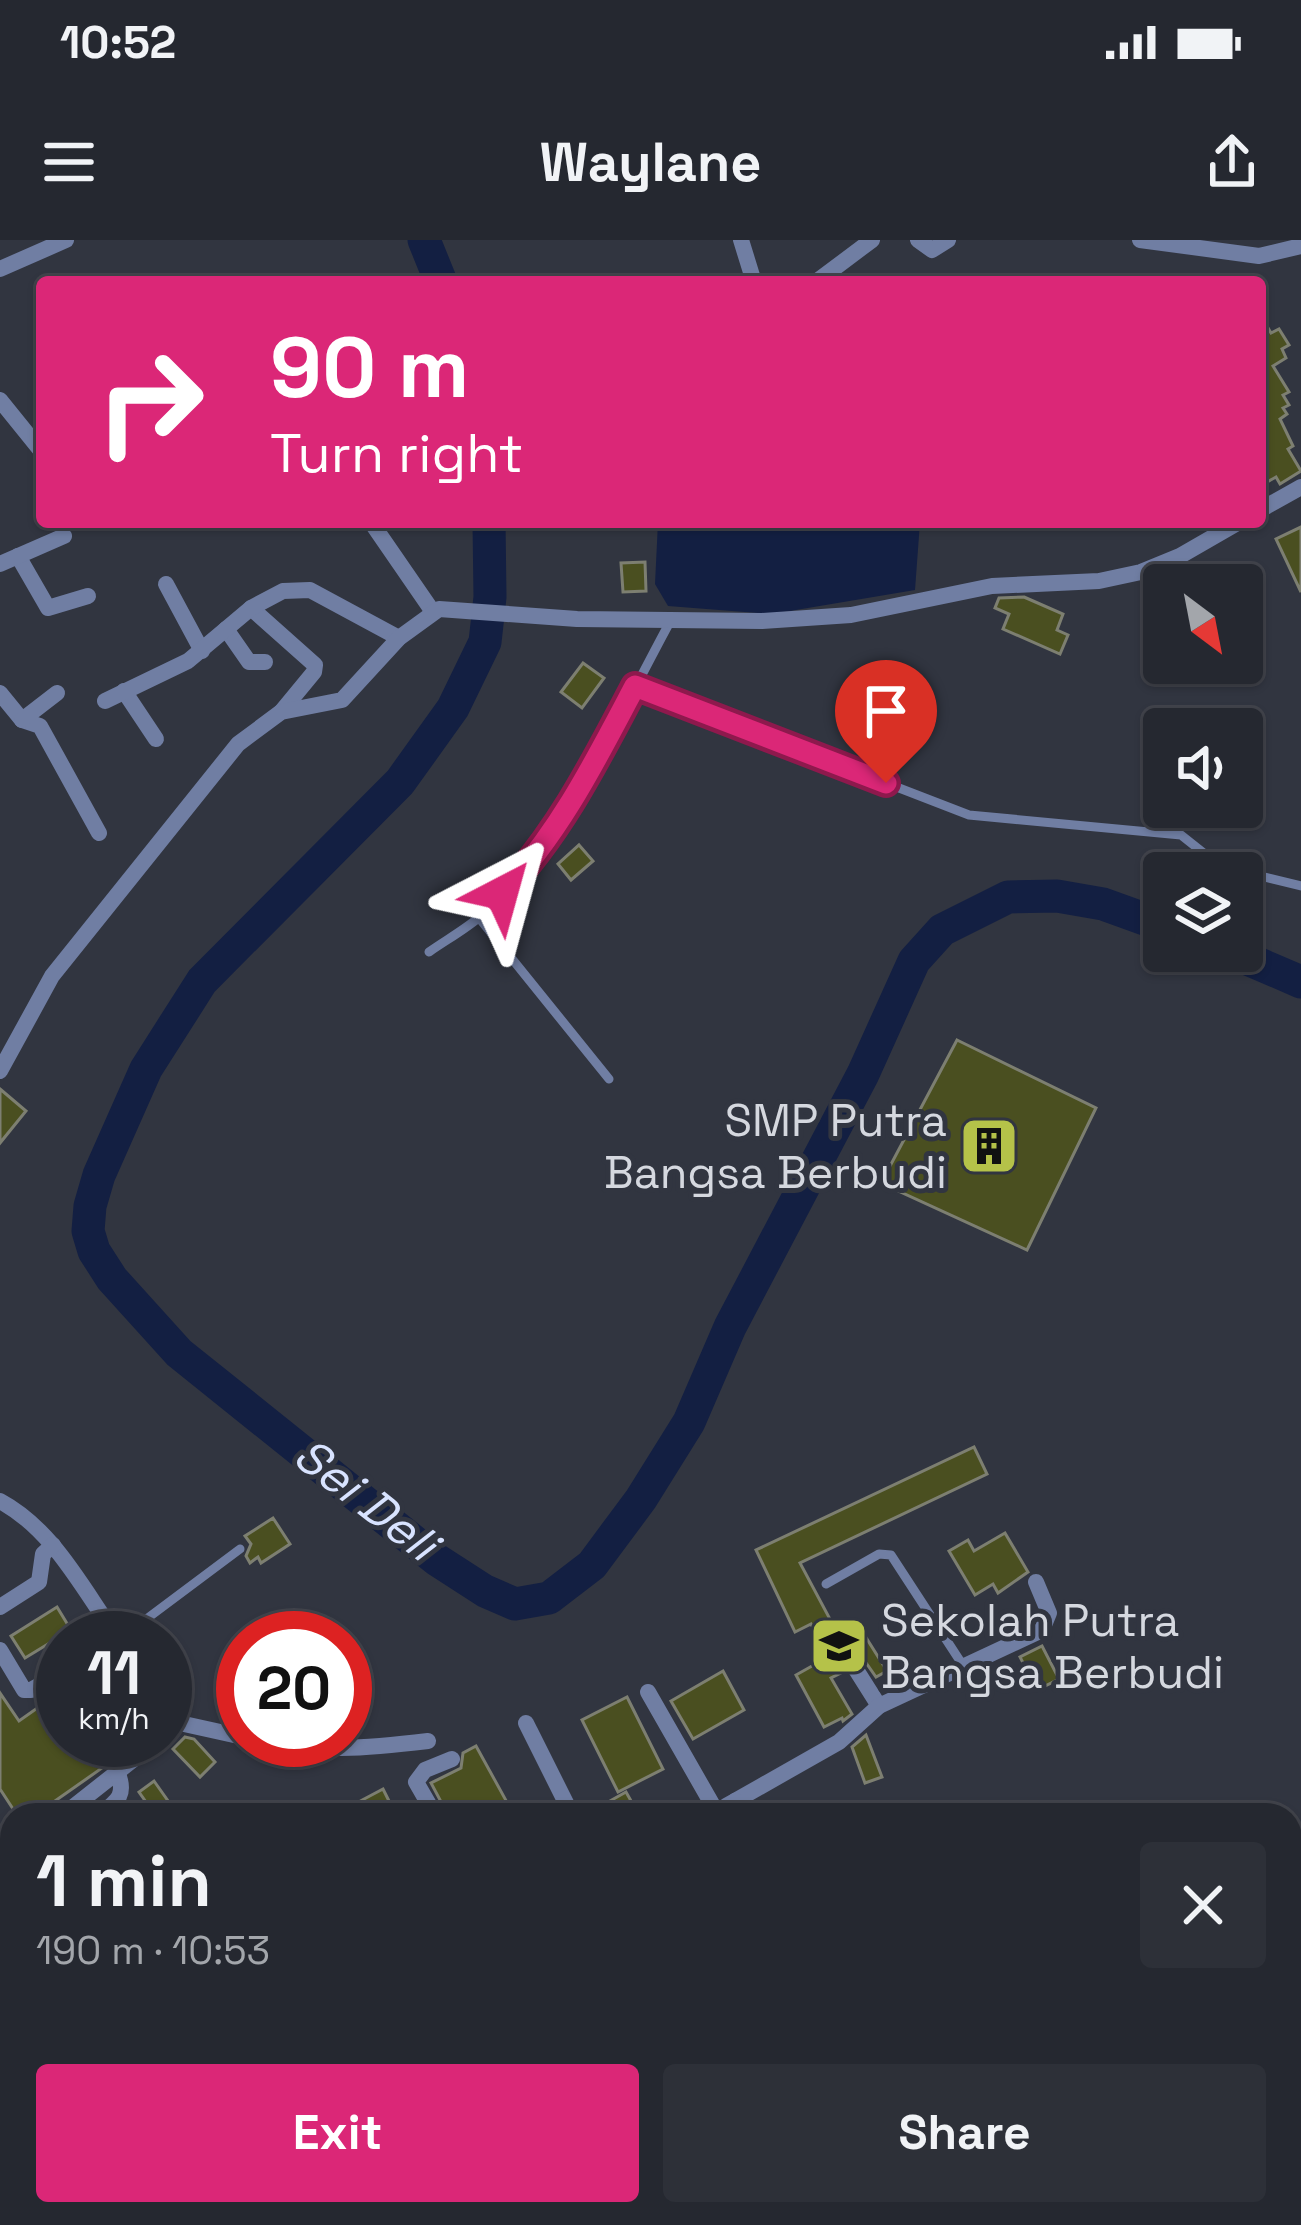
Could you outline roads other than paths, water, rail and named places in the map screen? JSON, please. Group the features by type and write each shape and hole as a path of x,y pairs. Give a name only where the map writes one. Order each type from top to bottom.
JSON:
{"street":[{"path":"0,269 66,240"},
{"path":"741,240 752,276"},
{"path":"825,276 872,240"},
{"path":"918,240 932,250 948,240"},
{"path":"1140,240 1259,256 1301,246"},
{"path":"0,400 36,445"},
{"path":"1266,507 1301,488"},
{"path":"375,528 433,611"},
{"path":"281,712 342,700 398,638 433,611 762,621 851,615 992,586 1099,580 1141,572 1225,528"},
{"path":"0,564 64,536"},
{"path":"18,556 48,608 88,596"},
{"path":"166,584 202,651"},
{"path":"104,700 162,676 202,651 251,608 283,591 310,590 398,638"},
{"path":"0,1071 52,976 122,885 238,744 281,712 314,672 315,665 251,608"},
{"path":"226,629 249,662 265,662"},
{"path":"124,691 156,739"},
{"path":"0,692 22,720 40,726 99,833"},
{"path":"22,720 57,693"},
{"path":"0,1501 21,1513 53,1545 100,1611"},
{"path":"0,1607 39,1582 43,1554 53,1545"},
{"path":"731,1803 839,1742 879,1706 1042,1630 1049,1613 1036,1582"},
{"path":"0,1650 24,1690 36,1687"},
{"path":"855,1668 879,1706"},
{"path":"648,1692 708,1803"},
{"path":"526,1723 566,1803"},
{"path":"372,1747 428,1741"},
{"path":"428,1803 416,1782 425,1769 452,1759"},
{"path":"78,1803 121,1767"},
{"path":"115,1803 122,1792 117,1771"}],"lane":[{"path":"429,952 479,918 526,868 585,780 671,620"},
{"path":"635,686 969,815 1181,835 1220,866 1301,886"},
{"path":"479,918 609,1079"},
{"path":"156,1611 240,1549"},
{"path":"826,1584 880,1554 891,1555 964,1667"}],"water":[{"path":"658,528 920,528 915,590 772,614 668,606 655,584"}],"waterway":[{"name":"Sei Deli","path":"424,240 439,276"},
{"name":"Sei Deli","path":"489,528 485,642 453,708 400,782 202,981 146,1069 99,1175 88,1231 112,1279 179,1353 437,1560 485,1591 515,1604 549,1598 592,1565 641,1499 689,1422 730,1327 863,1074 914,961 942,930 1008,897 1057,896 1103,904 1143,918"},
{"name":"Sei Deli","path":"1263,966 1301,982"}],"place":[{"name":"SMP Putra Bangsa Berbudi","path":"989,1146"},
{"name":"Sekolah Putra Bangsa Berbudi","path":"839,1646"}]}
